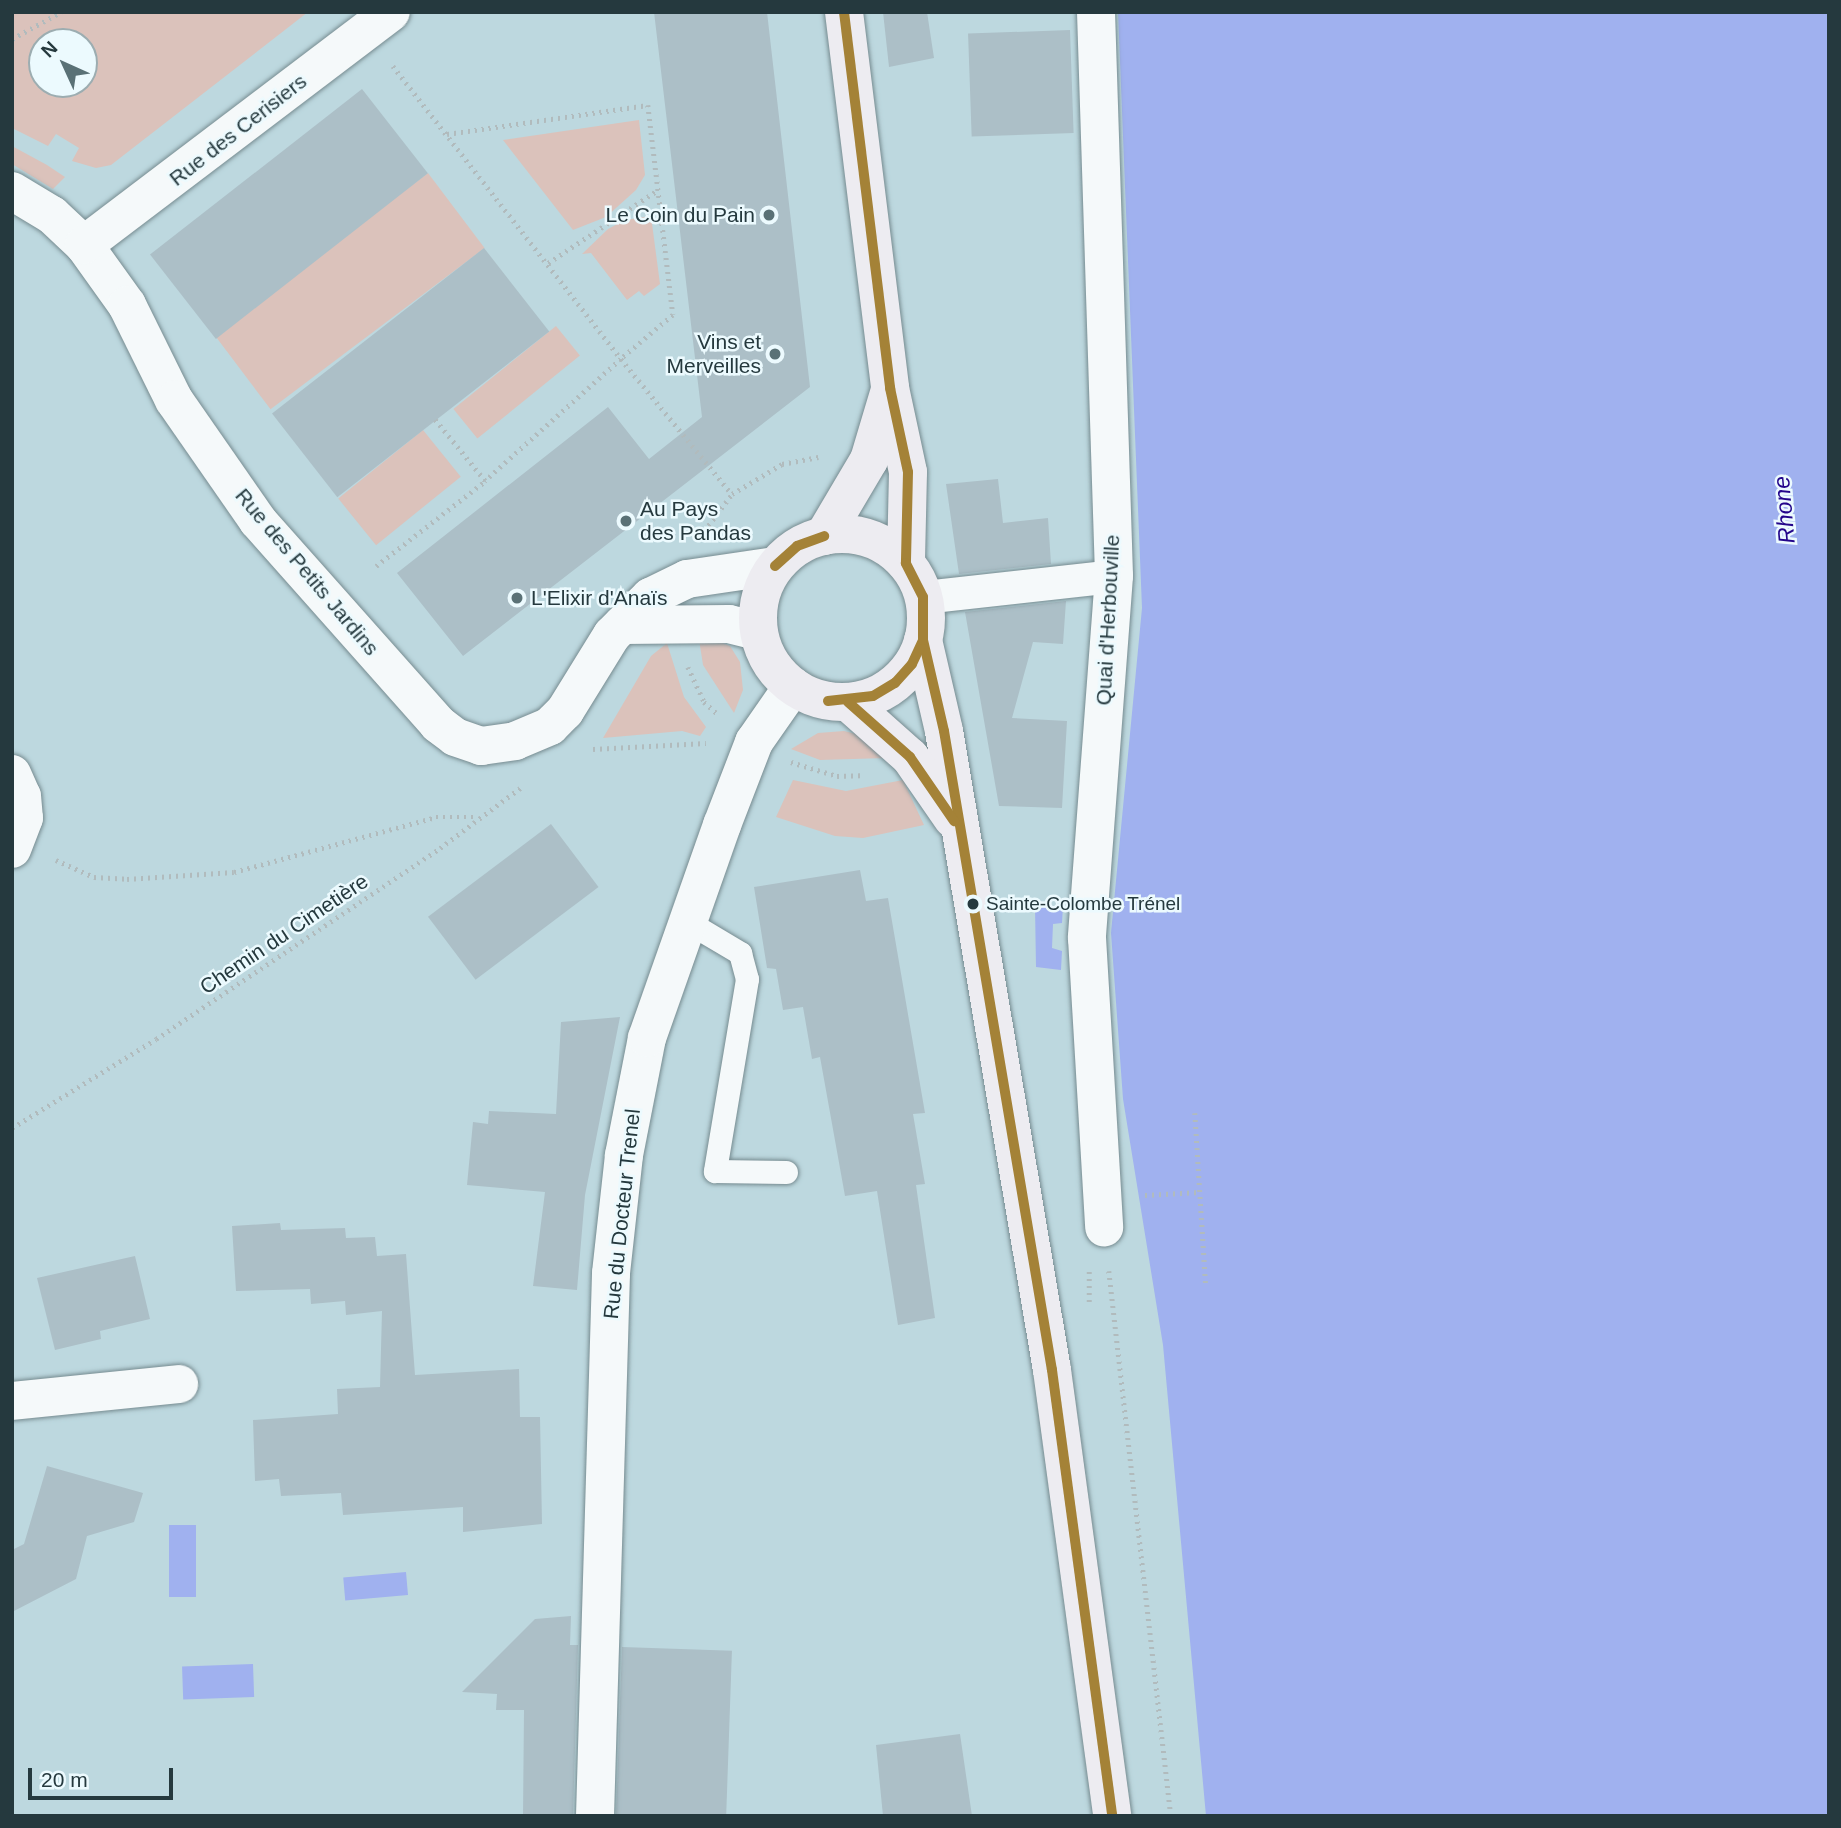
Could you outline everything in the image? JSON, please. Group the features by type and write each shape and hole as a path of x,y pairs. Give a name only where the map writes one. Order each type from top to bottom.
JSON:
{"main road":[{"path":"844,12 890,388 908,472 906,563 923,597 923,640 944,732 1052,1370 1112,1816"},
{"path":"824,536 869,460 890,388"},
{"path":"906,563 868,538 824,536 797,546 775,566 760,596 758,631 771,665 793,686 828,701 848,702 873,696 895,683 912,664 923,640"},
{"path":"848,702 910,757 958,827"}],"street":[{"name":"Rue des Cerisiers","path":"84,246 391,12"},
{"name":"Quai d'Herbouville","path":"1096,12 1114,576 1087,938 1103,1212"},
{"name":"Rue des Petits Jardins","path":"12,191 52,215 84,246 127,305 174,400 258,521 438,724 481,746 515,741 550,726 565,711 622,625 650,597 687,579 775,566"},
{"path":"923,597 1114,576"},
{"path":"622,625 729,624 758,631"},
{"name":"Rue du Docteur Trenel","path":"595,1816 611,1273 624,1155 647,1038 688,922 754,741 793,686"},
{"path":"12,774 23,807 15,846"},
{"path":"12,1401 179,1384"}],"lane":[{"path":"688,922 740,953 747,979 715,1171 786,1172"}],"path":[{"path":"12,39 61,12"},
{"path":"390,62 621,359 732,495"},
{"path":"376,566 485,481 673,315 648,105 446,134"},
{"path":"548,263 658,190"},
{"path":"435,420 485,481"},
{"path":"701,537 732,495 782,464 826,455"},
{"path":"685,657 704,702 729,725"},
{"path":"589,751 601,745 708,743 718,734"},
{"name":"Chemin du Cimetière","path":"12,1129 156,1039 440,848 476,817 530,781 515,741"},
{"path":"778,756 801,767 837,776 863,775"},
{"path":"15,846 94,877 180,877 261,866 436,817 476,817"},
{"path":"1195,1113 1206,1288"},
{"path":"1171,1816 1103,1212 1200,1192"}],"shaded area":[{"path":"12,12 308,12 111,165 96,168 72,161 79,148 56,134 48,146 12,128"},
{"path":"639,120 645,175 636,190 606,217 573,230 503,140"},
{"path":"12,146 65,177 53,189 12,164"},
{"path":"428,173 485,248 271,409 214,334"},
{"path":"651,216 660,284 644,296 639,291 627,300 591,253 582,254 608,229 625,220"},
{"path":"556,326 580,356 477,439 453,409"},
{"path":"423,430 461,477 376,545 338,499"},
{"path":"698,633 730,646 740,662 743,690 734,713 703,665"},
{"path":"667,643 684,697 706,727 700,736 682,731 603,738 651,656"},
{"path":"844,731 861,735 886,758 820,760 791,749 818,733"},
{"path":"793,780 846,791 903,780 924,825 863,838 835,836 776,817"}],"water":[{"name":"Rhone","path":"1118,12 1829,12 1829,1816 1206,1816 1163,1345 1123,1099 1111,933 1142,608"},
{"path":"1063,906 1062,923 1053,924 1052,948 1062,951 1061,970 1036,967 1035,907"},
{"path":"169,1525 196,1525 196,1597 169,1597"},
{"path":"406,1572 408,1595 345,1600 343,1577"},
{"path":"253,1664 254,1697 183,1699 182,1666"}],"building":[{"path":"654,12 767,12 810,387 463,656 397,573 608,407 649,459 702,417"},
{"path":"883,12 927,12 934,58 889,67"},
{"path":"1070,30 1074,133 972,136 968,34"},
{"path":"362,89 428,173 216,339 150,255"},
{"path":"484,248 549,332 337,497 272,414"},
{"path":"998,479 1003,523 1048,518 1051,564 959,574 946,484"},
{"path":"1066,601 1063,644 1033,642 1012,718 1067,721 1062,808 999,806 965,612"},
{"path":"551,824 599,887 476,980 428,917"},
{"path":"860,870 866,901 888,898 925,1113 913,1114 925,1184 916,1185 935,1318 898,1325 877,1191 845,1196 820,1057 812,1059 803,1007 783,1010 776,969 767,968 754,887"},
{"path":"620,1017 585,1195 577,1290 533,1286 545,1192 467,1185 473,1122 488,1124 489,1111 556,1114 561,1022"},
{"path":"280,1223 281,1230 345,1228 346,1238 375,1237 377,1256 406,1254 415,1375 519,1369 520,1417 540,1417 542,1524 463,1532 463,1507 343,1515 341,1493 281,1496 279,1479 255,1481 253,1420 338,1414 337,1389 380,1387 382,1311 346,1315 345,1301 311,1304 310,1289 236,1291 232,1226"},
{"path":"135,1256 150,1319 100,1331 101,1339 55,1350 37,1278"},
{"path":"47,1466 143,1493 134,1522 87,1536 76,1579 12,1612 12,1550 24,1544"},
{"path":"571,1616 570,1645 578,1645 573,1816 523,1816 524,1710 496,1710 497,1694 462,1692 535,1619"},
{"path":"622,1647 732,1651 726,1816 616,1816"},
{"path":"960,1734 972,1816 883,1816 876,1745"}],"transit line":[{"path":"844,12 890,388 908,472 906,563"},
{"path":"775,566 797,546 824,536"},
{"path":"895,683 912,664 923,640 923,597 906,563"},
{"path":"923,640 944,731 1052,1370 1112,1816"},
{"path":"828,701 873,696 895,683"},
{"path":"848,702 910,757 954,821"}],"place":[{"name":"Le Coin du Pain","path":"769,215"},
{"name":"Vins et Merveilles","path":"775,354"},
{"name":"Au Pays des Pandas","path":"626,521"},
{"name":"L'Elixir d'Anaïs","path":"517,598"},
{"name":"Sainte-Colombe Trénel","path":"973,904"}]}
